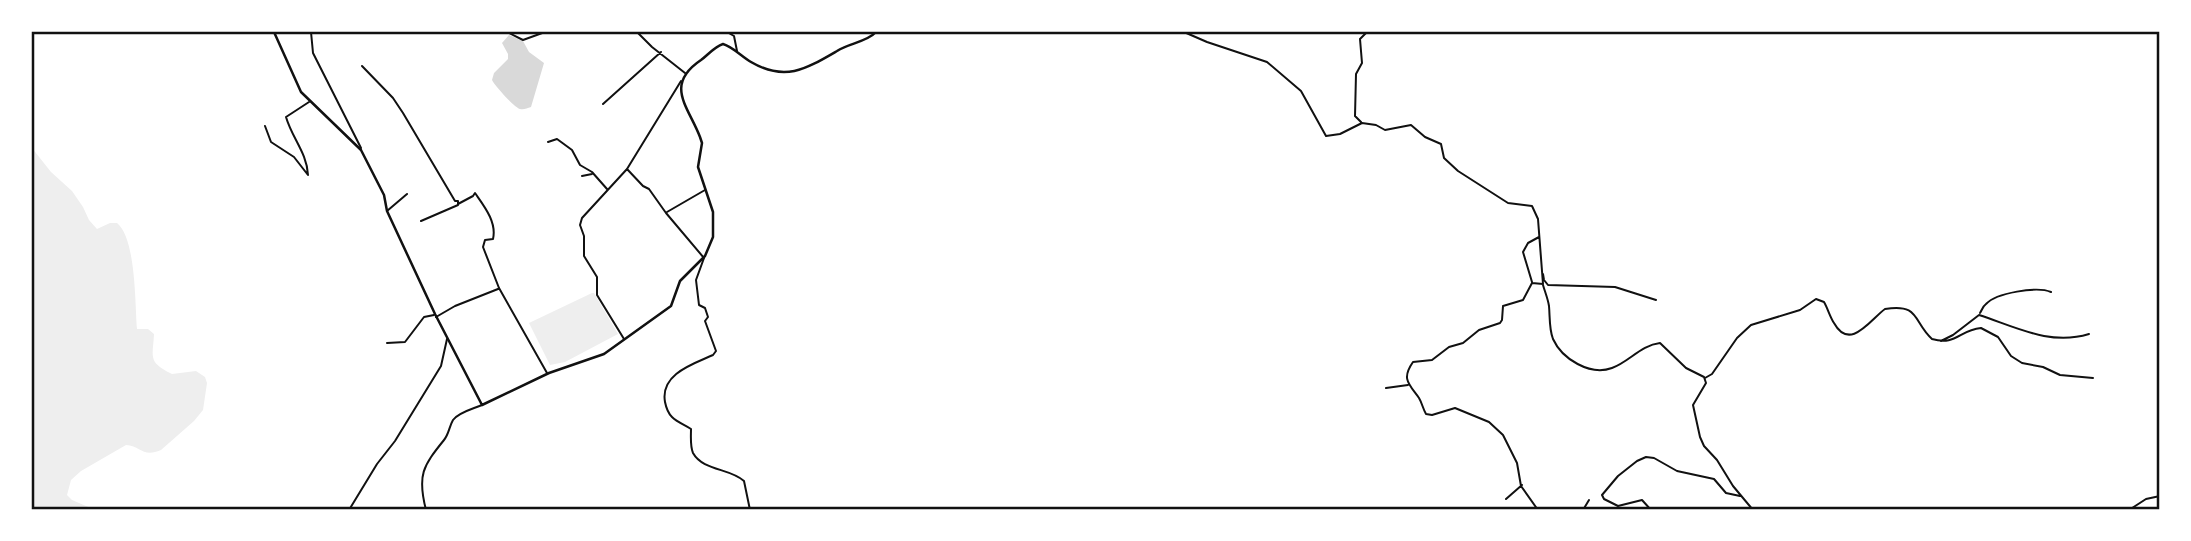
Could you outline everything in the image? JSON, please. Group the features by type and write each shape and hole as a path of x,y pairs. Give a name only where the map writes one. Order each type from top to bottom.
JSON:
{"street":[{"path":"274,32 298,87 361,149"},
{"path":"310,32 313,53 384,195 387,211 435,316 482,405"},
{"path":"507,32 523,40 545,32"},
{"path":"638,32 652,47 685,73"},
{"path":"727,32 734,36 737,52"},
{"path":"625,340 597,295 597,278 583,256 584,236 580,225 582,218 627,169 685,73 719,46 727,45 761,67 774,72 792,73 808,68 876,32"},
{"path":"1184,32 1267,62 1304,96 1326,136 1340,134 1362,123"},
{"path":"1367,32 1360,39 1362,63 1356,74 1354,116 1362,123 1376,125 1383,130 1411,125 1425,137 1441,144 1444,158 1471,180 1512,205 1532,206 1536,210 1543,284 1552,336 1565,355 1592,370 1612,369 1646,347 1660,343 1686,368 1705,378"},
{"path":"603,104 661,52"},
{"path":"362,66 393,98 458,204"},
{"path":"682,81 684,103 701,139 698,167 713,212 713,240 696,280 699,305 705,308 708,317 705,321 716,351 669,380 663,394 666,408 672,417 691,429 692,450 697,458 706,465 736,475 744,481 750,509"},
{"path":"265,126 271,142 294,157 308,175 303,151 293,137 286,117 310,101"},
{"path":"548,142 550,139 556,139 567,145 580,165 594,174 608,189"},
{"path":"627,169 649,189 704,258"},
{"path":"582,176 594,174"},
{"path":"666,213 706,190"},
{"path":"421,221 473,197 475,193 488,213 495,231 494,239 485,240 482,246 499,288 547,374"},
{"path":"387,211 407,194"},
{"path":"1538,509 1521,486 1517,463 1509,444 1492,424 1454,408 1432,415 1426,414 1420,400 1408,386 1407,375 1412,363 1432,360 1446,349 1464,343 1479,330 1500,323 1503,306 1522,300 1532,283 1523,252 1528,243 1540,237"},
{"path":"426,509 422,487 425,466 446,438 454,419 547,374 604,354 671,306 680,281 704,258"},
{"path":"1542,270 1548,285 1615,288 1656,300"},
{"path":"1532,283 1543,284"},
{"path":"387,343 405,342 424,317 435,316 499,288"},
{"path":"1940,341 1953,335 1979,315 1989,301 2010,293 2043,289 2050,292"},
{"path":"1705,378 1712,374 1737,338 1751,325 1800,310 1815,299 1824,302 1834,324 1845,333 1860,332 1883,311 1897,308 1913,313 1929,337 1940,341 1950,341 1967,330 1981,328 1995,334 2011,356 2022,363 2060,375 2094,378"},
{"path":"1979,315 2040,336 2070,339 2089,334"},
{"path":"349,509 441,366 447,337"},
{"path":"1705,378 1706,383 1693,405 1700,437 1704,446 1753,509"},
{"path":"1386,388 1408,386"},
{"path":"1651,509 1642,500 1618,506 1606,501 1602,495 1618,476 1646,457 1654,458 1677,471 1714,479 1726,494 1741,496"},
{"path":"1506,499 1522,484"},
{"path":"2129,509 2147,499 2160,496"},
{"path":"1583,509 1590,500"}],"shaded area":[{"path":"509,35 523,41 529,52 544,63 531,107 524,109 514,105 492,80 494,73 508,59 502,43"},
{"path":"32,148 51,172 72,191 97,229 117,223 123,231 131,257 137,329 148,329 154,334 155,362 172,374 196,371 205,377 207,383 203,410 161,450 150,453 126,445 81,471 71,480 67,495 93,509 32,509"},
{"path":"592,293 618,334 565,362 550,365 529,323"}]}
